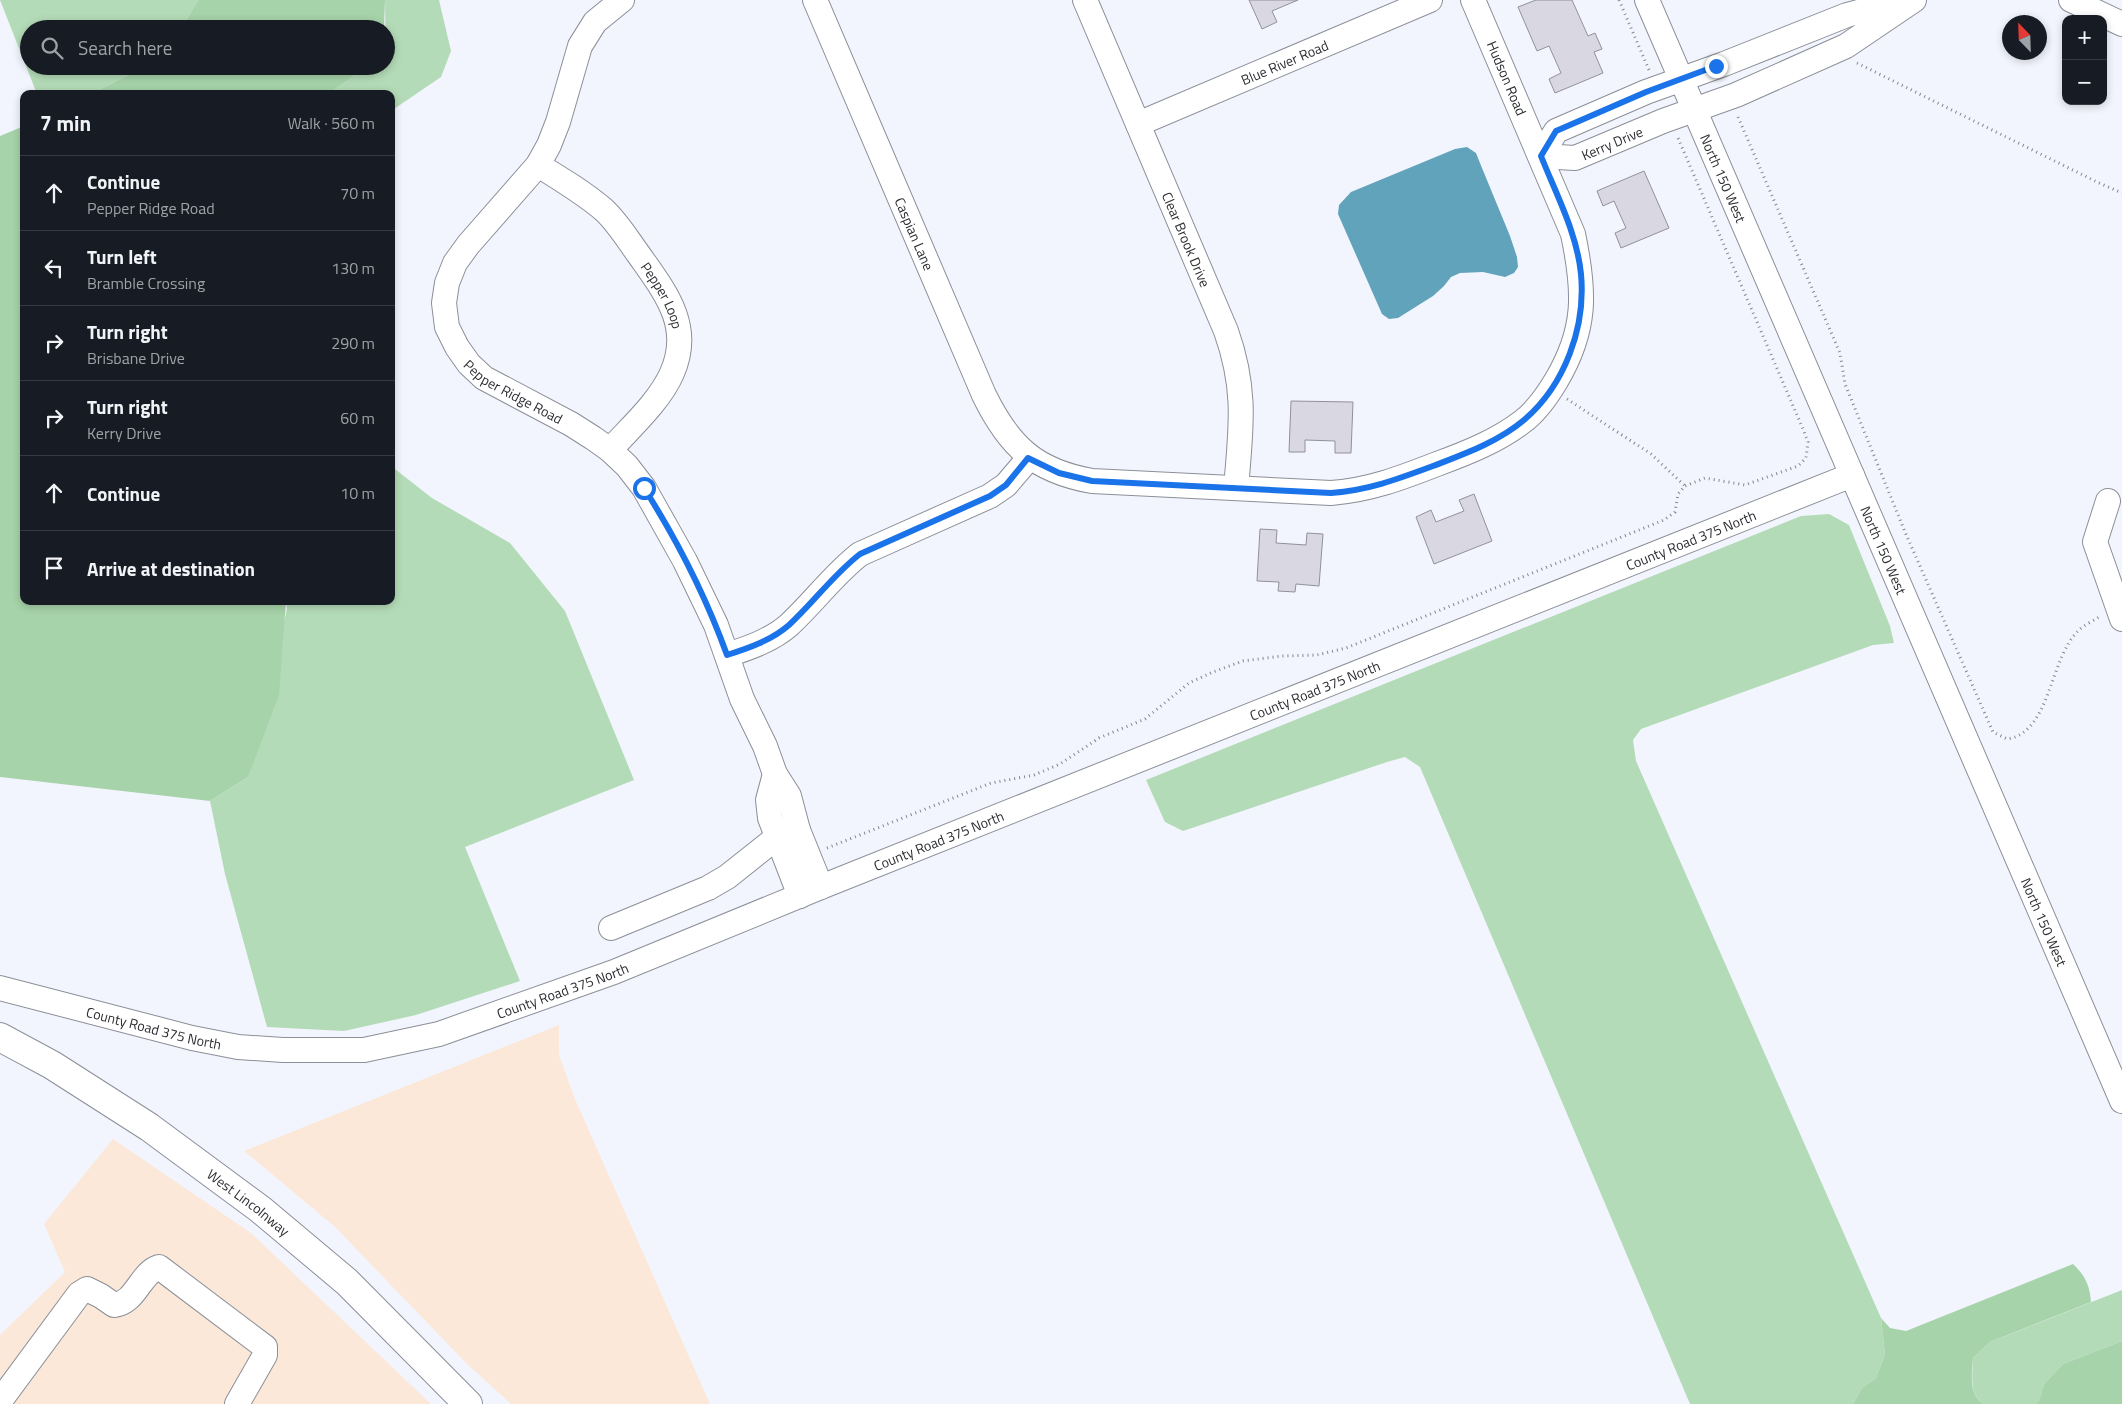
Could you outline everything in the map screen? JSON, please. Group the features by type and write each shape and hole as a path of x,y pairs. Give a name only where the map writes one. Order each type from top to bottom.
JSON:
{"main road":[{"name":"West Lincolnway","path":"0,1037 52,1065 149,1127 260,1209 347,1282 465,1403"}],"street":[{"name":"Pepper Ridge Road","path":"622,0 595,22 583,40 555,129 538,164 468,245 455,263 447,283 444,303 447,327 457,347 469,364 484,378 572,424 610,450 627,466 657,508 704,598 742,699 765,746 775,774 768,800 770,818 808,856 810,892"},
{"name":"Caspian Lane","path":"815,0 984,395 1003,431 1028,458"},
{"name":"Clear Brook Drive","path":"1085,0 1236,358 1242,411 1236,488"},
{"name":"Blue River Road","path":"1138,124 1430,0"},
{"name":"Hudson Road","path":"1028,458 1059,473 1092,481 1331,493 1357,491 1386,484 1470,452 1524,421 1545,399 1566,364 1577,335 1582,304 1581,273 1573,234 1473,0"},
{"name":"North 150 West","path":"1647,0 1696,109 2122,1101"},
{"path":"1541,156 1556,131 1656,88 1724,64 1846,14 1904,0"},
{"name":"Kerry Drive","path":"1541,156 1575,158 1670,118 1736,95 1846,46 1914,0"},
{"path":"2071,0 2122,24"},
{"name":"Pepper Loop","path":"538,164 592,200 618,225 669,297 677,316 678,355 673,372 664,388 610,450"},
{"path":"727,655 753,646 789,626 843,567 860,554 990,496 1006,485 1028,458"},
{"name":"County Road 375 North","path":"0,988 192,1038 238,1047 283,1050 364,1050 439,1034 614,972 1852,475"},
{"path":"2108,501 2095,542 2120,613"},
{"name":"Pepper Ridge Road","path":"787,834 810,892"},
{"path":"611,928 708,888 727,877 787,834"},
{"path":"0,1401 79,1294 87,1289 114,1305 120,1304 126,1301 153,1269 159,1267 265,1347 265,1355 237,1404"}],"path":[{"path":"1619,0 1656,88"},
{"path":"1856,63 2122,193"},
{"path":"1734,109 1840,354 1845,384 1905,532 1993,732 2007,739 2019,736 2029,729 2042,708 2059,662 2079,630 2106,612 2120,613"},
{"path":"808,856 991,783 1034,775 1060,764 1099,738 1146,719 1189,683 1213,672 1243,661 1282,656 1317,655 1346,648 1664,520 1675,512 1678,494 1685,486 1705,478 1745,485 1798,466 1806,458 1808,442 1670,118"},
{"path":"1551,388 1650,454 1685,486"}],"shaded area":[{"path":"559,1025 559,1055 575,1099 710,1404 511,1404 466,1363 335,1227 244,1151"},
{"path":"113,1139 251,1233 431,1404 0,1404 0,1335 65,1272 44,1224"}],"green space":[{"path":"0,0 198,0 186,20 20,20 20,51"},
{"path":"198,0 385,0 384,20 186,20"},
{"path":"385,0 439,0 451,51 441,77 395,108 395,90 334,90 355,75 395,75 395,20 385,20"},
{"path":"30,75 128,75 99,90 35,90"},
{"path":"128,75 355,75 334,90 99,90"},
{"path":"20,128 20,605 286,605 279,695 248,777 210,801 0,777 0,136"},
{"path":"395,469 432,498 510,543 565,611 634,780 465,847 520,981 416,1015 344,1031 267,1027 225,874 210,801 248,777 286,605 395,605"},
{"path":"1829,514 1849,525 1890,626 1894,643 1873,645 1641,729 1633,740 1636,761 1881,1318 1885,1354 1876,1378 1862,1388 1853,1404 1690,1404 1420,767 1405,757 1183,831 1165,822 1146,780 1801,516"},
{"path":"2073,1264 2086,1281 2091,1302 1990,1342 1973,1358 1973,1390 1975,1395 1984,1404 1853,1404 1862,1388 1876,1378 1885,1354 1881,1318 1890,1328 1906,1331"},
{"path":"2122,1290 2122,1341 2063,1364 2044,1384 2039,1401 2035,1404 1984,1404 1979,1400 1973,1390 1973,1358 1990,1342"},
{"path":"2122,1341 2122,1404 2035,1404 2039,1401 2044,1384 2063,1364"}],"water":[{"path":"1467,147 1476,153 1510,236 1517,257 1518,267 1514,273 1505,277 1483,272 1460,273 1451,277 1433,296 1398,318 1389,319 1382,314 1338,214 1339,205 1351,192 1455,149"}],"building":[{"path":"1249,0 1298,0 1272,11 1277,22 1262,29"},
{"path":"1536,0 1572,0 1588,36 1595,33 1602,49 1594,52 1603,73 1555,93 1549,79 1561,73 1549,46 1537,51 1518,7"},
{"path":"1644,171 1669,228 1621,248 1615,233 1626,228 1614,201 1603,206 1597,191"},
{"path":"1291,401 1353,402 1351,453 1335,453 1335,441 1305,440 1305,452 1289,452"},
{"path":"1474,494 1492,541 1434,564 1416,517 1431,510 1436,522 1464,511 1459,500"},
{"path":"1260,529 1277,530 1276,543 1306,545 1307,533 1323,534 1319,586 1296,584 1295,592 1278,591 1279,582 1257,581"}],"route":[{"path":"644,488 657,508 704,598 727,655 753,646 789,626 826,584 860,554 990,496 1006,485 1028,458 1059,473 1092,481 1331,493 1357,491 1386,484 1470,452 1524,421 1545,399 1566,364 1577,335 1582,304 1581,273 1573,234 1541,156 1556,131 1646,92 1716,66"}]}
